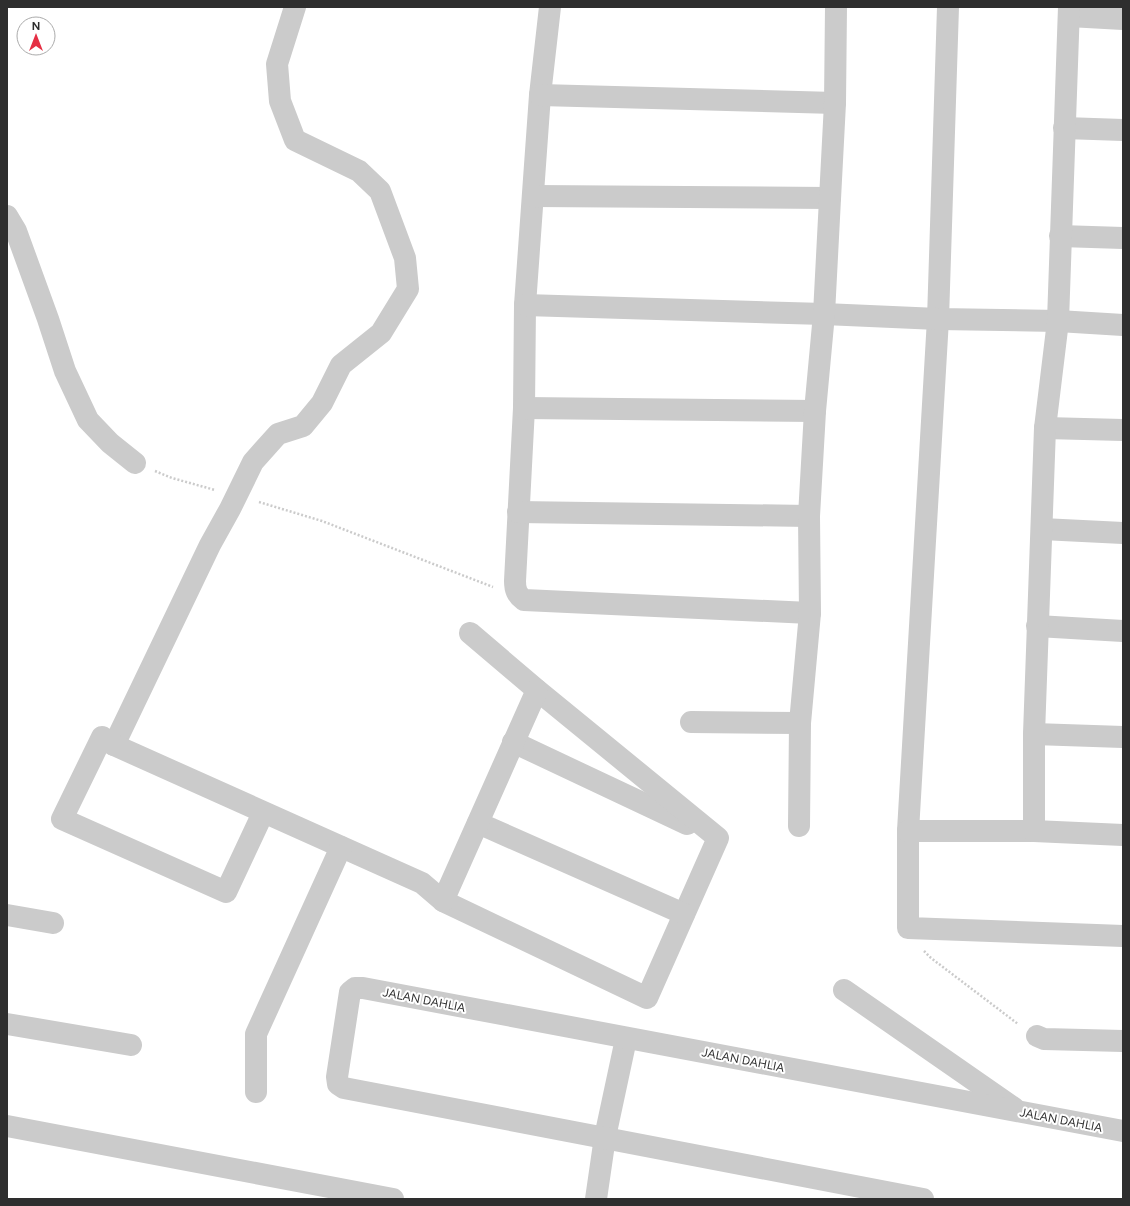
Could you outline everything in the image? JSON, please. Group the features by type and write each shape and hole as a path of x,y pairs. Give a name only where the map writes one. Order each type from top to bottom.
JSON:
{"street":[{"path":"114,745 210,545 253,462 278,434 303,426 322,403 342,365 381,333 408,289 405,258 380,191 359,171 295,140 280,101 277,64 295,7"},
{"path":"550,7 540,95 525,305 524,408 515,581 515,588 518,596 524,600 810,613"},
{"path":"799,826 800,723 810,613 809,516 814,411 824,314 835,103 836,7"},
{"path":"948,7 938,319 908,831 908,928 1123,936"},
{"path":"1034,831 1034,734 1045,428 1058,321 1069,12 1123,19"},
{"path":"540,95 835,103"},
{"path":"1064,128 1123,130"},
{"path":"532,196 830,198"},
{"path":"7,216 16,232 48,319 65,371 88,420 110,443 135,463"},
{"path":"1060,236 1123,238"},
{"path":"525,305 938,319 1058,321 1123,325"},
{"path":"524,408 814,411"},
{"path":"1045,428 1123,430"},
{"path":"518,512 809,516"},
{"path":"1042,530 1123,533"},
{"path":"1037,626 1123,631"},
{"path":"470,633 537,690 718,838"},
{"path":"443,901 537,690"},
{"path":"691,722 800,723"},
{"path":"1034,734 1123,737"},
{"path":"263,813 226,892 62,819 102,737 114,745 263,813 422,883 443,901 647,998 718,838"},
{"path":"514,742 718,838"},
{"path":"478,823 684,914"},
{"path":"908,831 1034,831 1123,834"},
{"path":"256,1092 256,1034 341,847"},
{"path":"7,915 53,923"},
{"name":"JALAN DAHLIA","path":"605,1138 344,1088 338,1084 337,1077 350,992 355,988 363,988 626,1039 1123,1131"},
{"path":"844,990 1020,1112"},
{"path":"7,1024 131,1045"},
{"path":"1036,1036 1044,1039 1123,1042"},
{"path":"596,1199 605,1138 626,1039"},
{"path":"7,1126 393,1199"},
{"path":"605,1138 924,1199"}],"path":[{"path":"135,463 172,478 322,520 518,596"},
{"path":"908,928 922,949 931,958 1036,1036"}]}
